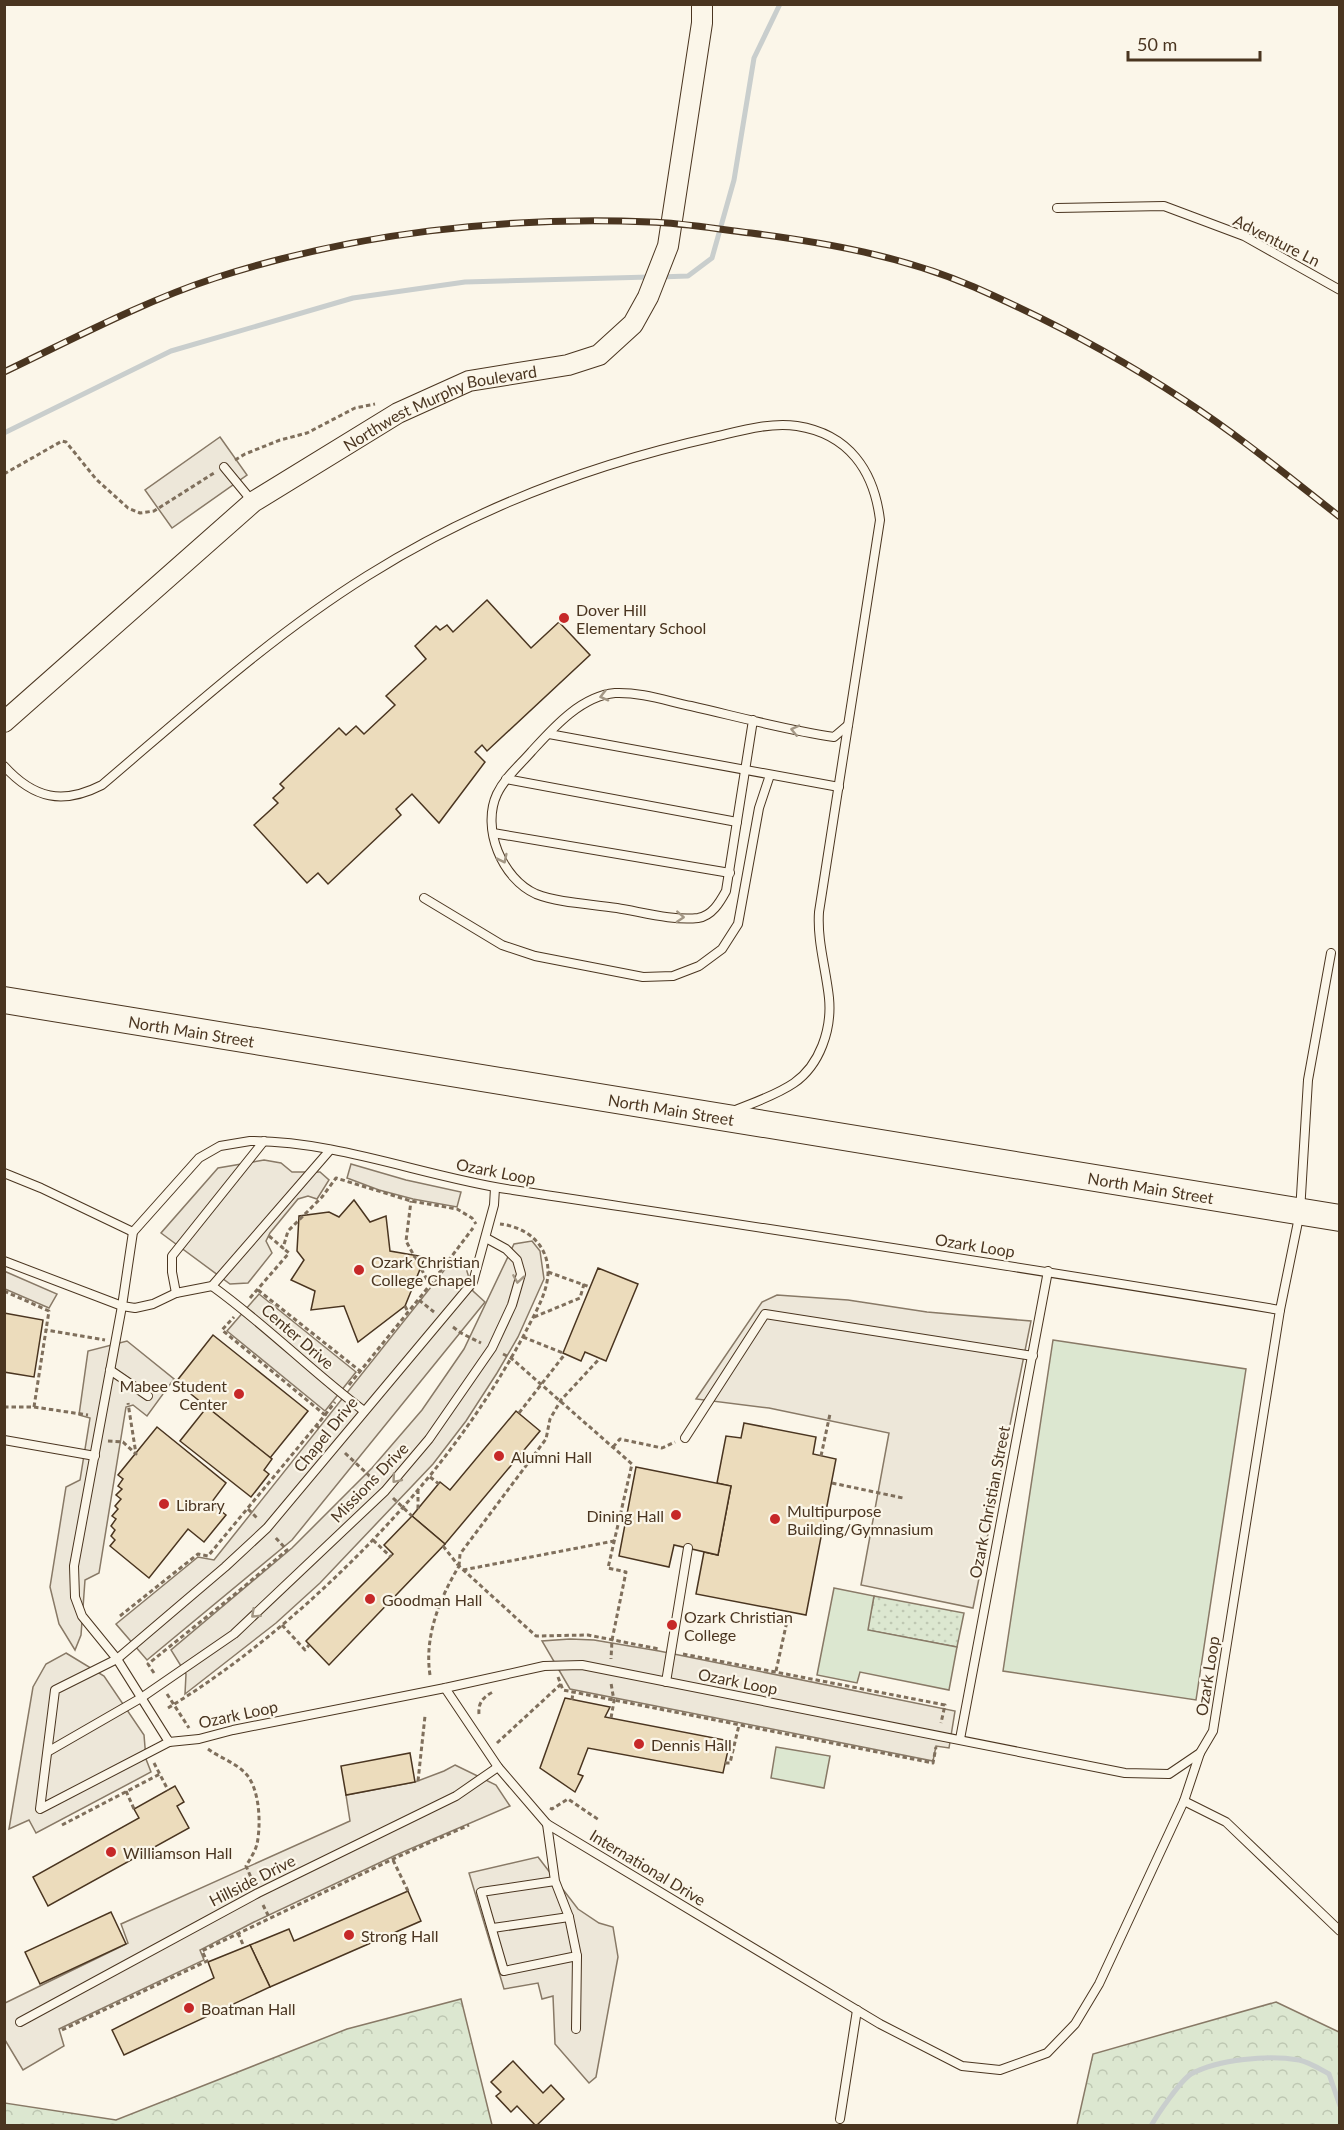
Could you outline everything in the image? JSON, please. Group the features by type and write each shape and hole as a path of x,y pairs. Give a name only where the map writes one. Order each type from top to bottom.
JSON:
{"main road":[{"name":"North Main Street","path":"4,1000 1340,1218"}],"street":[{"name":"Northwest Murphy Boulevard","path":"4,722 253,502 398,413 469,381 568,364 599,355 633,324 648,297 668,246 702,23 702,4"}],"lane":[{"name":"Adventure Ln","path":"1057,208 1164,206 1244,236 1340,290"},
{"path":"4,766 24,784 44,794 66,797 90,791 102,785 257,652 369,575 454,528 518,498 655,451 771,426 799,427 814,431 842,445 866,470 878,503 880,520 819,912 818,929 829,1000 829,1022 816,1059 807,1072 794,1083 720,1117"},
{"path":"224,467 253,502"},
{"path":"753,720 726,891 716,908 700,918 677,918 536,894 516,880 502,861 493,833 492,812 497,794 506,780 569,714 595,698 614,693 648,696 834,737 848,725"},
{"path":"549,734 839,787"},
{"path":"424,898 501,945 535,956 643,977 673,976 699,966 722,949 738,924 759,808 770,775"},
{"path":"506,780 737,822"},
{"path":"493,833 730,873"},
{"path":"1280,1310 1300,1212 1308,1080 1331,953"},
{"path":"176,1293 172,1257 264,1141"},
{"name":"Ozark Loop","path":"133,1232 199,1158 220,1146 264,1141 330,1150 495,1188 1048,1271 1280,1310 1213,1731 1200,1753 1169,1774 1125,1773 582,1665 544,1666 199,1739 169,1742"},
{"path":"4,1262 122,1306 135,1308 153,1304 176,1293 212,1286 330,1150"},
{"path":"4,1173 133,1232 116,1341 74,1566 75,1597 82,1616 117,1659 169,1742 40,1809 49,1751"},
{"name":"Chapel Drive","path":"49,1751 55,1690 117,1659 267,1528 473,1282 494,1205 495,1188"},
{"name":"Missions Drive","path":"49,1751 141,1698 234,1634 385,1491 429,1439 492,1348 512,1305 521,1274 517,1260 506,1249 486,1238"},
{"name":"Ozark Christian Street","path":"960,1739 1048,1271"},
{"name":"Center Drive","path":"212,1286 242,1308 364,1411"},
{"path":"685,1438 765,1314 1033,1356"},
{"path":"110,1370 148,1396"},
{"path":"4,1440 95,1456"},
{"path":"666,1682 688,1548"},
{"name":"International Drive","path":"445,1688 498,1767 547,1824 880,2024 962,2066 1000,2070 1047,2053 1075,2024 1099,1984 1184,1801 1200,1753"},
{"name":"Hillside Drive","path":"20,2022 258,1893 456,1796 498,1767"},
{"path":"1184,1801 1226,1822 1340,1931"},
{"path":"547,1824 555,1881 569,1917 577,1956 576,2029"},
{"path":"555,1881 481,1892 504,1971 577,1956"},
{"path":"493,1928 569,1917"},
{"path":"840,2119 857,2010"}],"path":[{"path":"4,474 62,441 66,442 96,479 128,508 140,513 154,511 254,450 280,440 307,434 355,408 383,402"},
{"path":"283,1248 288,1231 322,1197 336,1178"},
{"path":"411,1201 406,1241 430,1285"},
{"path":"120,1616 198,1554 208,1556 419,1300 470,1234 475,1224"},
{"path":"261,1229 288,1253 222,1330 325,1415"},
{"path":"548,1272 590,1287"},
{"path":"533,1317 580,1298 584,1284"},
{"path":"258,1290 360,1371"},
{"path":"4,1291 49,1311 34,1407"},
{"path":"419,1300 461,1334 511,1358 632,1464 608,1568 626,1572 612,1640"},
{"path":"405,1306 408,1312"},
{"path":"46,1330 116,1341"},
{"path":"519,1413 564,1354 523,1336"},
{"path":"430,1675 429,1650 435,1618 441,1598 459,1566 460,1554 546,1439 550,1419 561,1401 600,1358"},
{"path":"98,1441 123,1442 136,1454 128,1403"},
{"path":"4,1407 34,1407 102,1416"},
{"path":"821,1456 830,1414"},
{"path":"316,1425 412,1516"},
{"path":"613,1448 620,1439 662,1448 685,1438"},
{"path":"430,1477 438,1484"},
{"path":"832,1483 903,1498"},
{"path":"418,1490 418,1509"},
{"path":"168,1708 257,1647 373,1540 403,1507"},
{"path":"174,1705 148,1664 287,1550 248,1509"},
{"path":"373,1540 391,1557"},
{"path":"463,1570 614,1541"},
{"path":"443,1546 463,1570 537,1636 588,1635 945,1705 933,1763 564,1690 558,1677"},
{"path":"776,1671 789,1612"},
{"path":"282,1625 305,1650 309,1645"},
{"path":"492,1735 498,1744 561,1684"},
{"path":"482,1720 478,1712 480,1704 485,1696 496,1691"},
{"path":"572,1700 573,1692"},
{"path":"611,1718 614,1701"},
{"path":"418,1781 426,1716"},
{"path":"725,1763 730,1763 739,1725"},
{"path":"209,1750 239,1767 249,1777 255,1792 260,1824 256,1847 246,1866 269,1917"},
{"path":"151,1758 168,1790"},
{"path":"62,1825 160,1774"},
{"path":"126,1791 134,1809"},
{"path":"544,1800 552,1809 568,1798 599,1820"},
{"path":"62,2030 207,1960 202,1951 269,1917 469,1826"},
{"path":"393,1859 408,1891"},
{"path":"238,1933 244,1947"}],"green space":[{"path":"1053,1340 1246,1369 1196,1700 1003,1671"},
{"path":"834,1588 874,1596 868,1630 957,1647 949,1690 860,1672 857,1683 817,1675"},
{"path":"874,1596 964,1613 957,1647 867,1630"},
{"path":"776,1747 830,1756 824,1788 771,1778"},
{"path":"461,1999 492,2125 5,2125 5,2103 116,2120 347,2029"},
{"path":"1276,2002 1339,2032 1339,2125 1077,2125 1093,2054"}],"shaded area":[{"path":"220,437 247,475 172,528 145,490"},
{"path":"264,1160 281,1163 292,1172 320,1172 329,1180 317,1199 308,1196 298,1199 270,1233 266,1241 272,1253 248,1283 230,1284 161,1233 218,1168"},
{"path":"351,1164 406,1180 461,1192 457,1207 413,1199 347,1178"},
{"path":"532,1241 540,1251 544,1279 518,1337 466,1421 433,1464 320,1583 276,1623 185,1694 186,1674 171,1650 292,1548 372,1468 422,1410 464,1349 514,1244"},
{"path":"454,1258 466,1268 473,1291 485,1302 292,1540 147,1660 116,1624 198,1557 214,1560"},
{"path":"4,1271 57,1294 49,1308 5,1289"},
{"path":"259,1294 356,1372 325,1411 227,1331"},
{"path":"777,1295 848,1300 927,1312 1031,1321 973,1608 861,1585 889,1433 769,1408 696,1399 762,1302"},
{"path":"127,1341 174,1379 147,1416 133,1405 126,1407 99,1573 85,1580 81,1635 75,1650 59,1624 50,1587 66,1487 80,1480 90,1418 79,1415 88,1351"},
{"path":"594,1640 659,1651 955,1711 949,1748 936,1746 933,1761 570,1689 542,1641"},
{"path":"66,1653 104,1676 144,1735 146,1759 151,1772 36,1833 29,1820 9,1829 33,1687 46,1664"},
{"path":"455,1765 496,1785 510,1806 396,1855 200,1950 204,1960 59,2029 64,2046 23,2070 5,2040 5,2003 128,1943 121,1924 350,1821 346,1795 415,1782"},
{"path":"538,1857 578,1909 599,1923 613,1927 618,1957 596,2077 589,2083 555,2044 553,1996 542,1999 538,1983 504,1989 469,1873"}],"building":[{"path":"487,600 531,648 559,622 590,655 487,751 482,745 475,752 485,762 439,823 412,794 396,809 401,815 328,884 318,873 307,883 254,825 278,803 273,798 284,788 280,784 339,728 346,735 356,726 364,734 395,705 386,696 426,659 415,646 436,626 440,630 447,625 453,632"},
{"name":"Ozark Christian College Chapel","path":"354,1200 370,1222 386,1216 390,1251 425,1257 405,1306 358,1342 344,1306 311,1310 315,1291 291,1280 304,1260 297,1251 299,1216 329,1212 339,1217"},
{"path":"598,1268 638,1284 606,1361 585,1352 581,1361 563,1353"},
{"path":"4,1313 43,1320 34,1377 4,1372"},
{"name":"Mabee Student Center","path":"213,1335 308,1411 270,1458 176,1382"},
{"path":"207,1407 272,1459 264,1470 269,1474 251,1497 180,1441"},
{"name":"Alumni Hall","path":"516,1411 540,1431 445,1544 412,1516 440,1482 450,1490"},
{"name":"Multipurpose Building/Gymnasium","path":"744,1423 816,1437 813,1454 836,1459 806,1615 696,1594 704,1552 718,1555 731,1486 717,1483 726,1436 741,1438"},
{"name":"Library","path":"157,1427 226,1483 211,1503 226,1515 204,1542 188,1529 149,1578 110,1546 115,1540 111,1536 115,1530 111,1526 116,1519 112,1516 118,1509 115,1506 121,1499 116,1495 122,1489 118,1486 123,1479 118,1475"},
{"name":"Dining Hall","path":"636,1467 731,1486 718,1555 674,1545 669,1567 619,1556"},
{"name":"Goodman Hall","path":"412,1516 445,1544 329,1665 306,1641 393,1554 384,1545"},
{"name":"Dennis Hall","path":"565,1698 610,1707 605,1717 730,1741 723,1773 588,1748 578,1774 583,1776 575,1792 540,1768"},
{"path":"410,1753 415,1782 346,1795 341,1766"},
{"name":"Williamson Hall","path":"175,1786 184,1802 177,1806 189,1828 48,1906 33,1877 139,1818 134,1809"},
{"name":"Strong Hall","path":"408,1891 421,1921 270,1987 250,1945 289,1929 294,1941"},
{"path":"111,1912 126,1944 40,1984 25,1952"},
{"name":"Boatman Hall","path":"250,1945 270,1987 124,2055 112,2030 214,1978 208,1962"},
{"path":"513,2061 543,2093 551,2085 564,2099 536,2126 517,2106 511,2112 496,2096 501,2092 491,2082"}],"waterway":[{"path":"659,277 688,276 712,258 734,180 754,58 780,4"},
{"path":"4,433 171,351 353,298 465,282 650,277"},
{"path":"1151,2126 1176,2090 1191,2074 1215,2065 1259,2058 1299,2060 1329,2074 1340,2106"}],"railway":[{"path":"4,372 161,298 215,278 321,249 375,239 485,225 595,221 687,225 808,241 864,252 920,267 974,287 1081,339 1159,384 1244,442 1340,517"}],"place":[{"name":"Dover Hill Elementary School","path":"564,618"},
{"name":"Ozark Christian College Chapel","path":"359,1270"},
{"name":"Mabee Student Center","path":"239,1394"},
{"name":"Alumni Hall","path":"499,1456"},
{"name":"Library","path":"164,1504"},
{"name":"Dining Hall","path":"676,1515"},
{"name":"Multipurpose Building/Gymnasium","path":"775,1519"},
{"name":"Goodman Hall","path":"370,1599"},
{"name":"Ozark Christian College","path":"672,1625"},
{"name":"Dennis Hall","path":"639,1744"},
{"name":"Williamson Hall","path":"111,1852"},
{"name":"Strong Hall","path":"349,1935"},
{"name":"Boatman Hall","path":"189,2008"}]}
